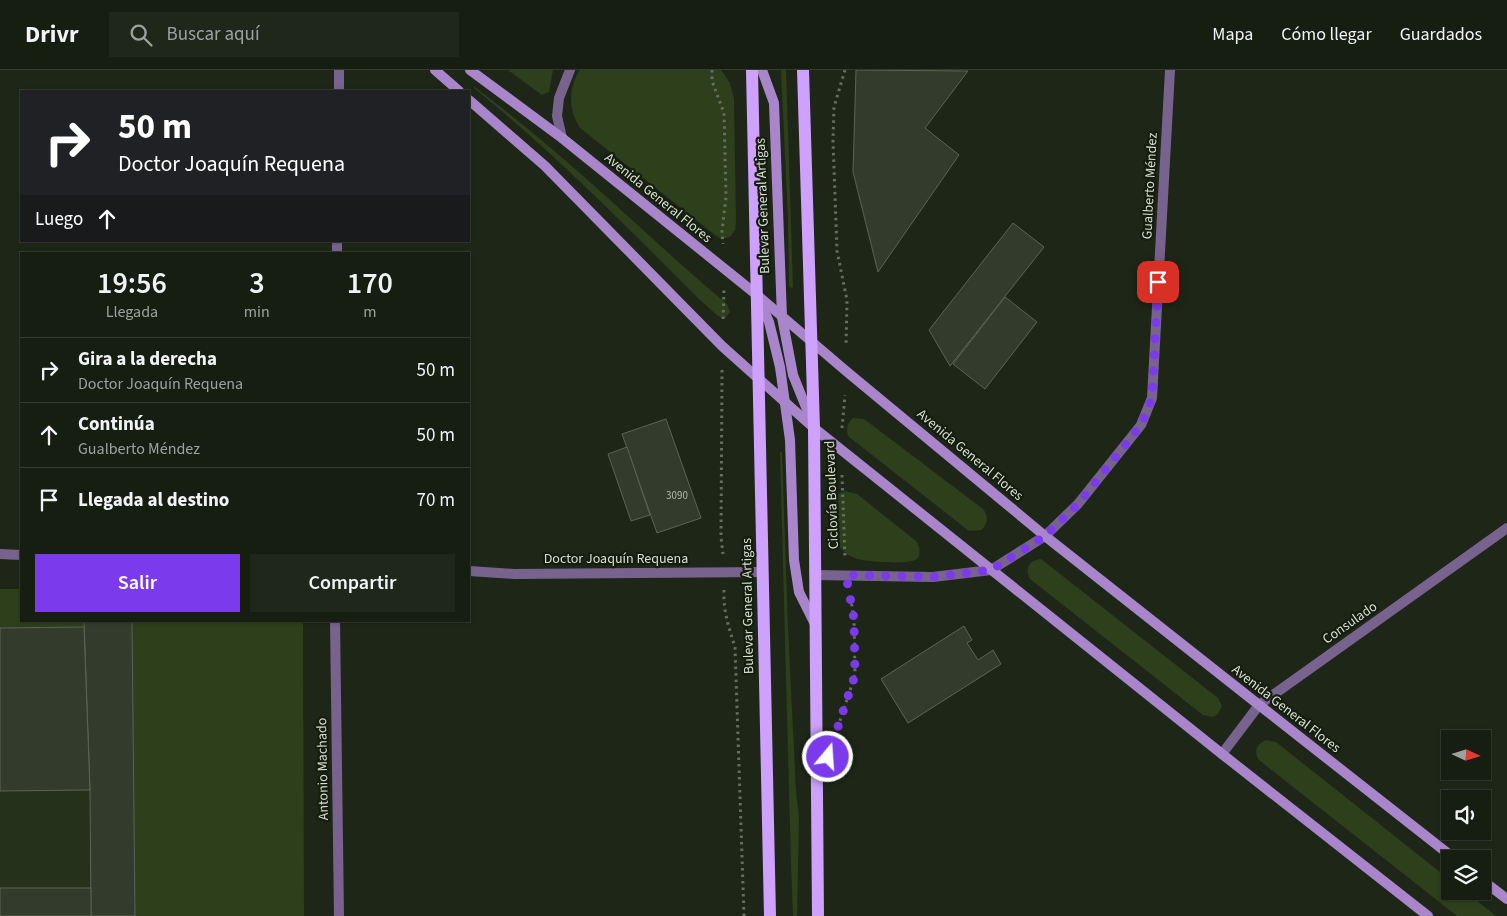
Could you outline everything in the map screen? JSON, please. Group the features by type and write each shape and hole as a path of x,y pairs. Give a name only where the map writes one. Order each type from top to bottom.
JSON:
{"main road":[{"path":"435,70 458,90"},
{"name":"Avenida General Flores","path":"470,70 562,138 757,295 1045,536 1444,850"},
{"name":"Bulevar General Artigas","path":"752,70 770,916"},
{"name":"Bulevar General Artigas","path":"762,70 774,103 782,317 793,374 814,428"},
{"name":"Bulevar General Artigas","path":"803,70 814,428 818,916"},
{"path":"470,101 545,166 722,346 814,428 1428,916"},
{"name":"Bulevar General Artigas","path":"757,295 769,322 780,367 790,440 794,560 799,592 816,627"},
{"path":"1491,887 1507,899"}],"street":[{"path":"338,90 339,70"},
{"path":"562,138 557,116 559,98 570,70"},
{"name":"Gualberto Méndez","path":"1045,536 1078,504 1141,425 1152,398 1170,70"},
{"name":"Consulado","path":"1222,754 1259,705 1507,528"},
{"path":"815,575 933,577 991,570 1045,536"},
{"path":"0,554 20,555"},
{"name":"Doctor Joaquín Requena","path":"470,571 514,574 763,572"},
{"name":"Antonio Machado","path":"335,622 339,916"}],"path":[{"path":"712,70 712,81 724,113 726,197 722,231 724,269 721,537 724,573 724,611 735,647 744,916"},
{"name":"Ciclovía Boulevard","path":"837,730 855,675 854,619 846,575 841,450 846,371 847,300 837,251 834,140 834,107 845,70"}],"shaded area":[{"path":"508,70 553,70 549,92 542,95"},
{"path":"580,70 721,70 730,83 734,99 736,222 735,230 730,237 721,239 715,235 580,128 573,114 571,99 573,84"},
{"path":"781,70 786,70 793,287 791,288 789,286 788,218"},
{"path":"475,87 594,185 727,304 730,312 727,316 725,318 718,316 700,300 590,191"},
{"path":"853,418 864,419 983,509 987,518 983,528 981,530 969,531 848,436 849,422"},
{"path":"780,452 782,452 788,628 799,818 797,916 793,916 791,865"},
{"path":"845,491 857,494 916,541 920,552 919,557 913,561 906,562 868,561 855,558 843,551 835,535 835,505 837,496"},
{"path":"1041,559 1218,698 1222,706 1218,714 1213,717 1203,715 1030,579 1028,575 1029,565"},
{"path":"0,589 20,589 20,622 84,622 84,627 0,628"},
{"path":"84,622 132,622 135,916 0,916 0,628 83,627"},
{"path":"132,622 303,622 304,916 135,916"},
{"path":"1266,740 1276,742 1441,873 1441,900 1476,900 1496,916 1457,916 1259,760 1256,751 1260,744"}],"building":[{"path":"856,70 968,71 925,128 959,155 878,272 853,172"},
{"path":"1013,223 1044,247 950,366 929,330"},
{"path":"1005,297 1037,322 985,389 953,364"},
{"path":"666,419 701,518 657,533 622,434"},
{"path":"627,447 650,515 631,521 608,454"},
{"path":"84,622 132,622 135,916 91,916 90,790"},
{"path":"964,626 972,640 967,643 978,660 993,650 1001,664 908,723 881,679"},
{"path":"84,627 90,790 0,791 0,628"},
{"path":"0,888 91,888 91,916 0,916"}],"route":[{"path":"828,757 855,675 854,619 846,575 933,577 991,570 1045,536 1078,504 1141,425 1152,398 1158,282"}]}
